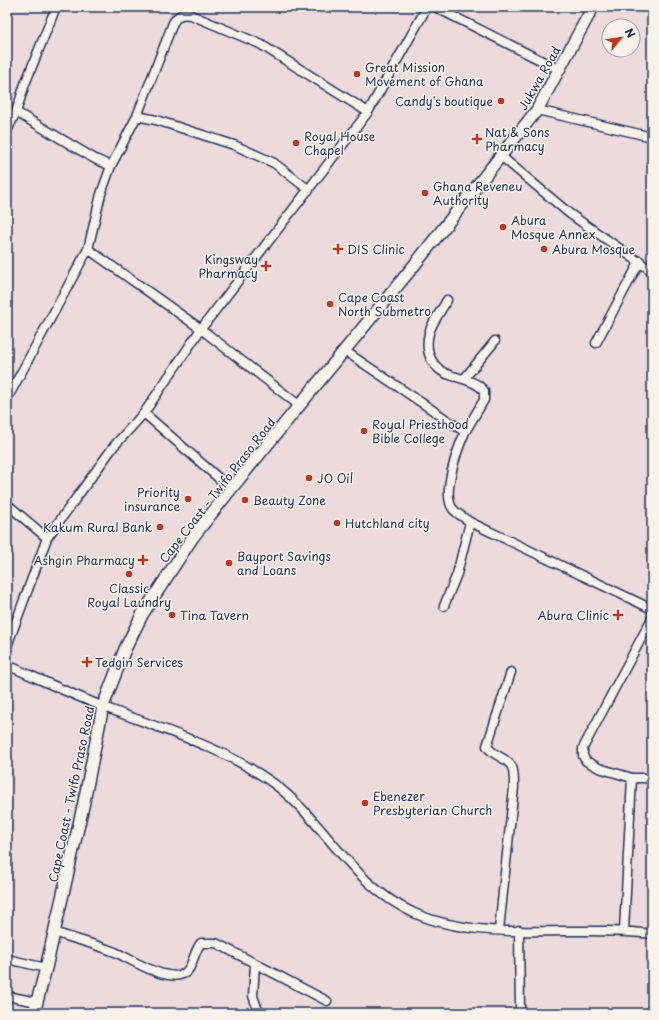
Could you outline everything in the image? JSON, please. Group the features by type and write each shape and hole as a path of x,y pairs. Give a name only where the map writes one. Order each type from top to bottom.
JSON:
{"main road":[{"name":"Jukwa Road","path":"502,157 537,110 593,7"},
{"name":"Cape Coast - Twifo Praso Road","path":"34,1013 46,968 84,802 103,706 125,649 142,615 194,537 231,489 502,157"}],"street":[{"path":"7,131 16,112 25,84 56,7"},
{"path":"7,646 47,538 114,446 144,413 202,329 368,112 427,7"},
{"path":"435,7 560,70"},
{"path":"7,399 88,249 101,194 112,166 137,116 176,17 182,14 191,16 260,44 368,112"},
{"path":"537,110 652,137"},
{"path":"16,112 94,159 112,166"},
{"path":"137,116 156,120 234,145 274,163 309,190"},
{"path":"502,157 570,214 652,271"},
{"path":"88,249 202,329 300,406"},
{"path":"596,343 640,262"},
{"path":"447,300 429,332 428,353 436,368 450,376 464,379 482,388 484,391 484,400 465,432 448,488 448,500 453,509 470,522 652,609"},
{"path":"464,379 495,341"},
{"path":"345,351 465,432"},
{"path":"144,413 231,489"},
{"path":"7,504 47,538"},
{"path":"444,606 458,574 470,522"},
{"path":"652,618 583,748 583,756 586,761 599,768 632,778 652,778"},
{"path":"7,665 103,706 163,728 249,767 274,784 294,801 346,862 383,896 415,913 462,927 499,930 624,930 652,934"},
{"path":"499,930 514,787 512,768 508,762 489,750 487,746 511,672"},
{"path":"624,930 632,778"},
{"path":"519,930 520,1013"},
{"path":"54,932 115,952 137,964 166,974 177,976 184,974 188,970 197,947 201,943 216,943 327,1001"},
{"path":"7,959 46,968"},
{"path":"255,964 253,996 259,1013"},
{"path":"7,996 37,1002"}],"place":[{"name":"Great Mission Movement of Ghana","path":"357,74"},
{"name":"Candy's boutique","path":"501,101"},
{"name":"Nat & Sons Pharmacy","path":"477,139"},
{"name":"Royal House Chapel","path":"296,143"},
{"name":"Ghana Reveneu Authority","path":"425,193"},
{"name":"Abura Mosque Annex","path":"503,227"},
{"name":"DIS Clinic","path":"338,249"},
{"name":"Abura Mosque","path":"544,249"},
{"name":"Kingsway Pharmacy","path":"266,266"},
{"name":"Cape Coast North Submetro","path":"330,304"},
{"name":"Royal Priesthood Bible College","path":"364,431"},
{"name":"JO Oil","path":"309,478"},
{"name":"Priority insurance","path":"188,499"},
{"name":"Beauty Zone","path":"245,500"},
{"name":"Hutchland city","path":"337,523"},
{"name":"Kakum Rural Bank","path":"160,527"},
{"name":"Ashgin Pharmacy","path":"143,560"},
{"name":"Bayport Savings and Loans","path":"229,563"},
{"name":"Classic Royal Laundry","path":"129,574"},
{"name":"Tina Tavern","path":"172,615"},
{"name":"Abura Clinic","path":"618,615"},
{"name":"Tedgin Services","path":"87,662"},
{"name":"Ebenezer Presbyterian Church","path":"365,803"}]}
